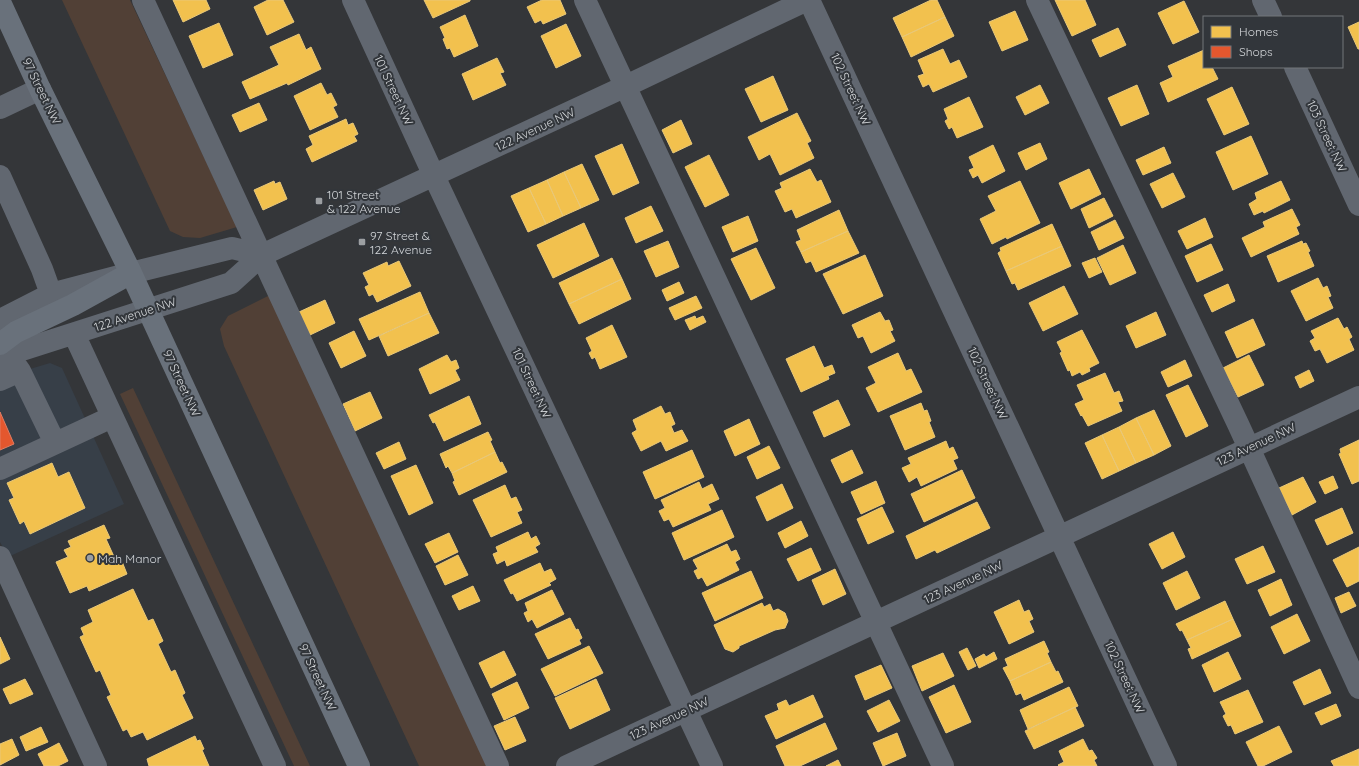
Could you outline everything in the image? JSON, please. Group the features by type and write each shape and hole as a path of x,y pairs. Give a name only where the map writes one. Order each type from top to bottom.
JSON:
{"main road":[{"name":"97 Street NW","path":"0,2 40,89 148,309 359,766"},
{"path":"7,357 16,332 73,305 131,273"}],"street":[{"path":"142,0 262,255 498,766"},
{"name":"101 Street NW","path":"353,0 434,176 712,766"},
{"path":"585,0 943,766"},
{"name":"122 Avenue NW","path":"0,380 7,357 230,283 262,255 434,176 808,0"},
{"name":"102 Street NW","path":"808,0 1166,766"},
{"path":"1038,0 1249,448 1359,688"},
{"path":"1264,0 1271,16"},
{"name":"103 Street NW","path":"1295,68 1359,205"},
{"path":"0,108 40,89"},
{"path":"0,176 42,269 51,294"},
{"path":"0,320 51,294 131,273 232,248 262,255"},
{"path":"74,334 275,766"},
{"path":"7,357 55,443"},
{"name":"123 Avenue NW","path":"567,766 1359,397"},
{"path":"0,469 112,417"},
{"path":"0,557 96,766"}],"shaded area":[{"path":"62,0 130,0 237,227 200,238 183,237 170,231"},
{"path":"270,295 492,766 419,766 224,346 220,329 228,316"},
{"path":"50,363 62,368 124,504 8,557 0,542 0,378"},
{"path":"133,388 310,766 294,766 120,394"}],"building: Homes":[{"path":"173,0 206,0 210,9 183,22"},
{"path":"268,0 283,0 294,22 267,35 254,7"},
{"path":"424,0 470,0 470,1 433,18"},
{"path":"542,0 560,0 566,14 543,24 541,20 535,23 527,7"},
{"path":"931,0 937,0 945,17 902,37 893,18"},
{"path":"1055,0 1085,0 1096,25 1072,36"},
{"path":"1184,1 1199,32 1173,44 1158,13"},
{"path":"1015,11 1028,40 1002,51 989,22"},
{"path":"465,15 478,46 454,57 450,48 447,49 443,39 445,38 440,27"},
{"path":"945,17 954,36 911,57 902,37"},
{"path":"1359,22 1359,49 1358,49 1348,27"},
{"path":"219,23 233,55 203,68 189,36"},
{"path":"566,24 581,56 556,68 541,36"},
{"path":"1118,28 1126,45 1100,57 1092,40"},
{"path":"299,34 306,50 311,47 321,69 288,85 287,83 250,99 242,82 279,65 270,47"},
{"path":"943,49 950,64 959,60 967,77 933,92 929,84 923,87 918,76 924,74 918,60"},
{"path":"1203,50 1203,68 1212,68 1218,79 1168,102 1160,83 1173,77 1168,66"},
{"path":"497,58 504,72 500,73 506,85 473,100 462,74"},
{"path":"773,76 788,110 761,122 745,89"},
{"path":"321,83 327,95 331,93 337,105 333,107 338,117 310,130 294,96"},
{"path":"1040,85 1049,103 1025,115 1016,97"},
{"path":"1137,85 1149,114 1121,126 1108,98"},
{"path":"1232,87 1249,124 1224,135 1207,99"},
{"path":"969,97 983,127 957,138 952,127 949,129 945,121 948,119 944,109"},
{"path":"259,103 267,120 240,132 232,115"},
{"path":"797,113 811,141 807,143 814,158 780,175 770,154 759,160 748,137"},
{"path":"346,119 348,125 353,123 358,134 354,136 357,141 312,162 306,149 313,145 309,136"},
{"path":"681,120 692,144 673,153 662,130"},
{"path":"1251,136 1268,174 1233,190 1216,152"},
{"path":"1040,143 1047,159 1026,170 1018,153"},
{"path":"622,144 639,183 613,195 595,156"},
{"path":"993,145 1005,171 982,183 978,175 973,178 969,170 974,168 969,157"},
{"path":"1164,147 1171,163 1143,175 1136,160"},
{"path":"709,155 729,195 705,207 685,167"},
{"path":"582,164 599,200 581,208 564,172"},
{"path":"810,169 817,182 821,180 831,202 796,218 792,209 785,212 775,191 782,188 780,183"},
{"path":"1089,169 1101,194 1071,209 1059,183"},
{"path":"564,172 581,208 563,216 547,180"},
{"path":"1173,173 1185,197 1162,208 1150,184"},
{"path":"547,180 563,216 546,224 529,188"},
{"path":"274,181 275,184 280,182 287,199 263,210 254,190"},
{"path":"1020,181 1040,223 1007,239 1006,237 992,244 980,219 996,211 988,196"},
{"path":"1281,181 1290,200 1264,213 1263,211 1254,215 1249,204 1257,199 1255,193"},
{"path":"529,188 546,224 528,232 511,196"},
{"path":"1104,198 1113,216 1089,228 1081,209"},
{"path":"651,206 663,231 636,243 625,218"},
{"path":"1292,209 1300,225 1296,227 1299,234 1251,257 1242,238 1265,227 1263,222"},
{"path":"839,210 848,231 801,252 796,242 801,240 797,230"},
{"path":"748,216 758,241 733,252 722,227"},
{"path":"1205,218 1213,237 1187,249 1178,231"},
{"path":"1115,220 1124,238 1099,250 1091,232"},
{"path":"584,223 599,256 553,278 537,245"},
{"path":"1052,224 1062,246 1006,271 998,253 1001,251 1000,248"},
{"path":"848,231 859,253 816,272 811,261 806,263 801,252"},
{"path":"668,241 679,267 656,277 644,251"},
{"path":"1302,241 1303,244 1306,243 1310,251 1308,252 1314,266 1278,282 1267,256"},
{"path":"1211,244 1223,270 1197,282 1185,256"},
{"path":"1123,245 1136,273 1110,285 1097,258"},
{"path":"1062,246 1071,266 1018,290 1015,283 1012,284 1006,271"},
{"path":"756,248 775,288 751,300 731,259"},
{"path":"865,255 883,296 843,314 823,274"},
{"path":"612,258 622,279 569,304 559,283"},
{"path":"1095,258 1102,272 1089,278 1082,263"},
{"path":"399,261 411,286 377,302 373,294 369,296 365,287 369,285 363,273 387,262 388,266"},
{"path":"1318,278 1323,288 1327,286 1331,296 1328,297 1333,308 1306,321 1291,291"},
{"path":"622,279 631,299 579,324 569,304"},
{"path":"679,282 684,293 667,301 662,290"},
{"path":"1228,284 1235,301 1212,312 1204,295"},
{"path":"1064,286 1078,314 1043,331 1029,303"},
{"path":"420,292 429,313 369,340 359,319"},
{"path":"696,296 702,308 675,320 669,308"},
{"path":"325,300 335,323 310,335 299,312"},
{"path":"880,312 885,321 889,320 893,330 890,331 895,341 871,353 863,336 858,338 852,325"},
{"path":"1156,312 1166,335 1136,348 1126,326"},
{"path":"429,313 439,333 388,356 379,336"},
{"path":"695,316 696,319 703,316 706,322 690,330 685,320"},
{"path":"1338,318 1344,329 1347,327 1352,337 1349,339 1354,350 1327,363 1320,349 1315,351 1310,341 1315,338 1311,331"},
{"path":"1253,319 1265,345 1237,358 1225,332"},
{"path":"612,325 627,357 600,369 595,357 592,359 589,353 592,351 586,338"},
{"path":"1082,330 1099,363 1089,368 1090,371 1082,375 1080,372 1072,376 1070,370 1068,371 1060,353 1062,352 1057,342"},
{"path":"354,331 366,356 341,368 329,343"},
{"path":"814,346 824,368 832,365 835,373 828,376 829,379 801,392 786,359"},
{"path":"898,353 906,371 911,369 922,392 878,412 866,388 876,383 868,367"},
{"path":"447,355 451,362 456,360 459,368 455,370 460,380 430,394 419,369"},
{"path":"1249,355 1264,385 1238,397 1223,368"},
{"path":"1185,360 1192,376 1168,387 1161,372"},
{"path":"1309,370 1314,381 1300,388 1295,377"},
{"path":"1105,373 1114,393 1119,391 1123,401 1118,402 1122,411 1088,426 1075,404 1084,400 1077,385"},
{"path":"1188,385 1208,426 1186,437 1166,395"},
{"path":"370,392 382,418 355,431 343,404"},
{"path":"469,396 481,424 444,441 435,422 433,423 429,415"},
{"path":"838,400 850,425 824,437 813,412"},
{"path":"921,403 924,411 927,410 931,421 929,422 935,437 905,450 890,416"},
{"path":"661,406 665,414 670,412 675,424 671,426 674,433 682,430 688,441 666,451 661,441 641,451 632,433 637,430 633,420"},
{"path":"1154,410 1171,446 1154,455 1136,418"},
{"path":"1136,418 1154,455 1136,463 1119,427"},
{"path":"749,419 760,444 735,456 724,431"},
{"path":"1119,427 1136,463 1119,471 1102,435"},
{"path":"488,432 495,452 452,473 448,466 446,468 440,454"},
{"path":"1102,435 1119,471 1102,479 1085,443"},
{"path":"1359,440 1359,481 1352,484 1339,454 1341,453 1340,449"},
{"path":"946,441 949,449 953,447 958,458 953,460 957,469 921,486 917,477 909,482 902,468 911,464 908,458"},
{"path":"399,442 406,459 384,469 376,453"},
{"path":"769,446 780,468 757,479 747,457"},
{"path":"692,450 704,477 655,499 643,472"},
{"path":"852,450 863,473 842,483 831,460"},
{"path":"495,452 500,463 502,462 507,472 459,495 453,482 455,481 452,473"},
{"path":"52,463 58,477 69,472 85,508 30,534 24,521 20,524 9,500 14,498 7,483"},
{"path":"416,465 433,503 409,515 391,476"},
{"path":"962,470 975,498 924,522 911,494"},
{"path":"1333,476 1338,488 1325,494 1319,482"},
{"path":"1303,477 1316,502 1292,515 1279,488"},
{"path":"876,481 885,503 861,514 851,492"},
{"path":"699,482 702,489 712,484 719,499 708,504 711,510 673,527 669,519 664,521 659,511 665,508 661,500"},
{"path":"782,484 793,508 767,521 756,497"},
{"path":"505,485 511,499 516,497 522,510 517,512 522,523 491,537 473,500"},
{"path":"977,502 990,528 937,553 935,550 916,559 906,536"},
{"path":"882,507 894,532 868,544 857,519"},
{"path":"1342,508 1353,533 1327,545 1315,520"},
{"path":"722,510 734,537 684,560 672,533"},
{"path":"801,521 808,536 785,548 778,533"},
{"name":"Mah Manor","path":"104,525 110,538 106,539 116,561 121,559 127,574 89,591 87,586 70,593 56,562 68,557 64,550 71,547 68,541"},
{"path":"528,532 531,539 536,536 540,544 535,547 538,552 507,566 505,560 497,564 493,554 498,552 496,547"},
{"path":"1173,532 1185,557 1162,569 1149,544"},
{"path":"449,533 458,552 435,563 425,544"},
{"path":"727,544 731,552 736,550 740,559 735,562 739,570 707,586 702,577 698,579 694,571 698,569 693,560"},
{"path":"1263,546 1275,572 1247,584 1235,559"},
{"path":"1359,547 1359,581 1347,587 1333,560"},
{"path":"811,548 821,570 798,581 787,559"},
{"path":"458,555 468,575 445,585 436,566"},
{"path":"540,563 544,572 551,569 556,579 549,583 551,585 517,601 513,593 511,594 504,580"},
{"path":"835,569 846,594 823,605 812,580"},
{"path":"751,571 763,598 715,621 702,593"},
{"path":"1187,571 1200,598 1176,610 1163,583"},
{"path":"1281,579 1292,605 1270,616 1258,590"},
{"path":"473,586 480,601 459,610 452,596"},
{"path":"133,589 148,621 153,619 163,641 158,644 171,672 175,670 185,693 182,695 193,718 147,740 143,732 131,737 127,729 123,731 107,697 111,695 100,670 96,672 80,637 84,635 81,628 93,622 88,610"},
{"path":"552,590 564,614 537,628 532,619 528,622 524,613 528,611 525,603"},
{"path":"1349,592 1356,606 1341,613 1335,598"},
{"path":"1019,600 1024,612 1029,610 1033,619 1029,621 1034,632 1009,644 994,612"},
{"path":"1225,601 1233,619 1187,640 1182,630 1180,631 1176,624"},
{"path":"762,603 764,607 770,604 773,611 778,609 785,613 788,621 785,628 775,630 739,646 739,648 733,652 725,649 714,625"},
{"path":"1297,614 1310,641 1284,654 1271,627"},
{"path":"570,618 576,630 578,629 582,638 579,640 581,644 548,659 535,634"},
{"path":"1233,619 1241,636 1192,659 1188,649 1191,648 1187,640"},
{"path":"0,637 10,659 0,664"},
{"path":"1044,641 1049,652 1047,653 1051,662 1010,681 1003,668 1008,666 1005,659"},
{"path":"589,646 603,673 555,696 541,669"},
{"path":"967,648 976,666 968,670 959,652"},
{"path":"504,651 516,675 491,688 479,663"},
{"path":"994,652 997,659 979,668 975,659 984,654 986,657"},
{"path":"1228,652 1241,679 1214,692 1202,665"},
{"path":"943,653 954,676 922,691 912,666"},
{"path":"1051,662 1056,672 1058,671 1063,682 1024,700 1021,693 1016,695 1010,681"},
{"path":"881,665 892,688 865,700 855,676"},
{"path":"1320,669 1331,693 1304,705 1293,682"},
{"path":"25,679 33,694 10,704 3,689"},
{"path":"596,679 610,710 570,729 555,698"},
{"path":"517,682 529,708 504,720 492,694"},
{"path":"954,685 971,722 946,733 929,697"},
{"path":"1069,687 1078,706 1028,729 1020,710"},
{"path":"1248,690 1263,722 1235,734 1231,725 1228,726 1223,716 1226,714 1220,702"},
{"path":"813,695 823,717 776,739 765,716 779,710 777,704 786,700 789,706"},
{"path":"889,700 900,721 878,732 867,711"},
{"path":"1336,704 1341,716 1321,725 1315,713"},
{"path":"1075,707 1084,726 1034,749 1025,731"},
{"path":"515,717 526,741 505,750 494,726"},
{"path":"825,723 837,749 800,766 785,766 776,746"},
{"path":"1279,726 1292,752 1263,766 1258,766 1246,742"},
{"path":"41,727 48,742 26,751 20,737"},
{"path":"897,733 906,756 883,766 873,743"},
{"path":"195,736 197,741 200,740 204,749 202,750 209,766 149,766 147,759"},
{"path":"12,739 19,755 0,765 0,744"},
{"path":"1083,739 1089,751 1092,750 1097,758 1094,760 1097,766 1059,766 1058,765 1064,762 1059,751"},
{"path":"59,743 68,761 58,766 44,766 38,754"},
{"path":"1359,749 1359,766 1334,766 1331,761"},
{"path":"838,760 841,766 826,766"}],"building: Shops":[{"path":"0,412 14,444 0,450"}],"place":[{"name":"101 Street & 122 Avenue","path":"319,201"},
{"name":"97 Street & 122 Avenue","path":"362,242"},
{"name":"Mah Manor","path":"90,558"}]}
